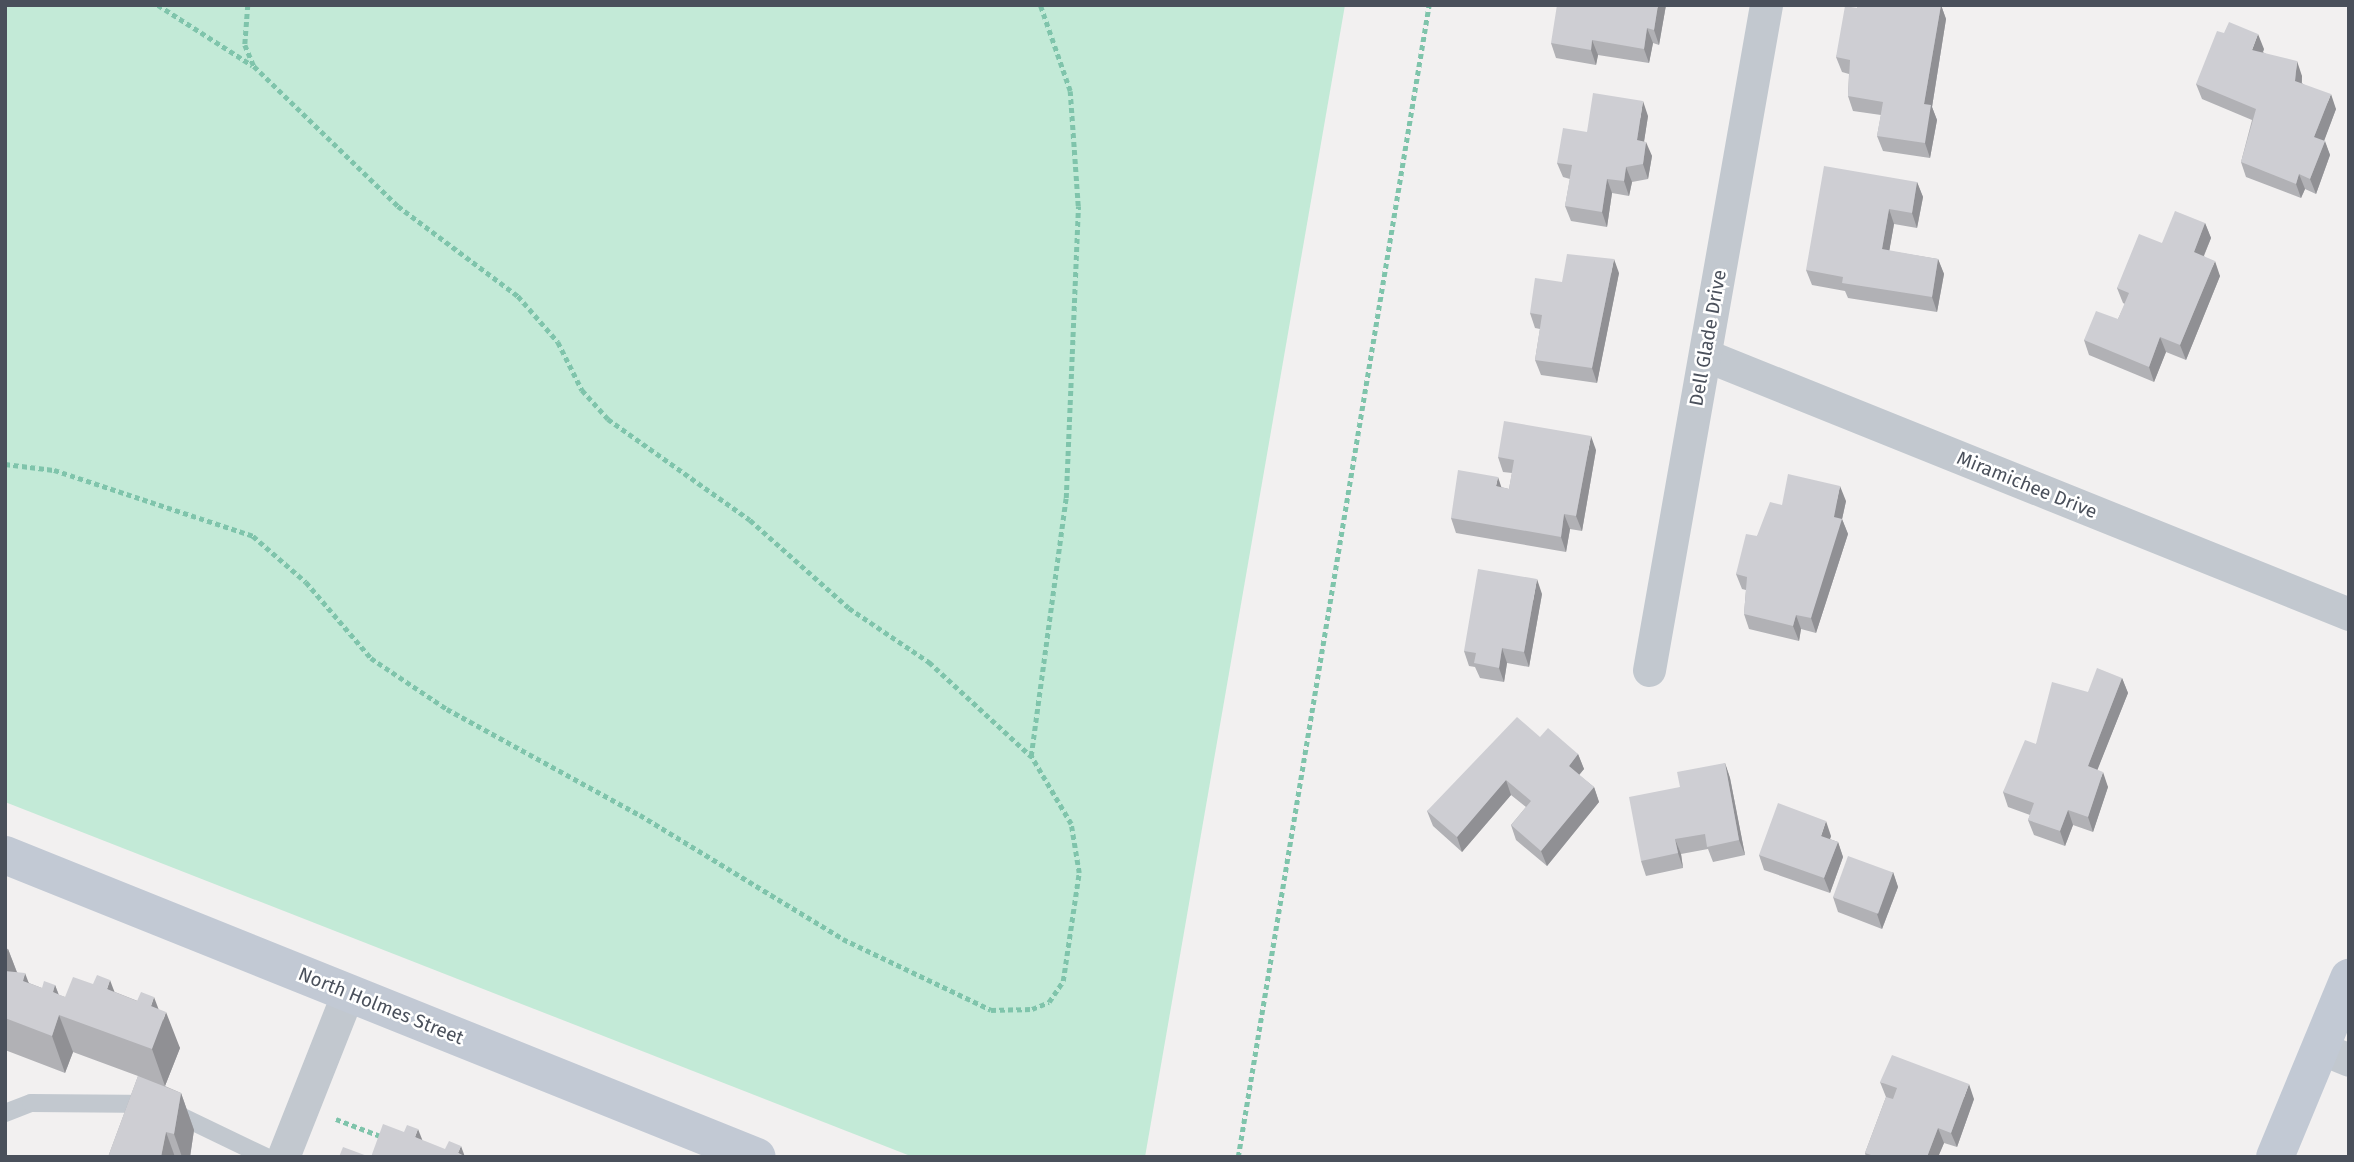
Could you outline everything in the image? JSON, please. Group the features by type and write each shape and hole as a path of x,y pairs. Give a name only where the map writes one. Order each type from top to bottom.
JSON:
{"main road":[{"name":"North Holmes Street","path":"5,855 757,1157"},
{"path":"2275,1157 2334,1054 2349,978"}],"street":[{"name":"Dell Glade Drive","path":"1649,670 1766,5"},
{"name":"Miramichee Drive","path":"1705,355 2349,614"},
{"path":"283,1157 348,993"}],"lane":[{"path":"5,1113 31,1103 156,1104 266,1157"}],"path":[{"path":"5,464 54,470 253,536 277,552 371,658 403,682 843,939 990,1010 1032,1009 1049,1002 1063,981 1070,939 1078,843 1031,756 929,662 849,608 750,520 608,419 582,390 558,342 518,296 398,206 254,66 158,5"},
{"path":"248,5 245,45 254,66"},
{"path":"1031,756 1066,498 1078,232 1070,91 1040,5"},
{"path":"1238,1157 1429,5"},
{"path":"332,1118 395,1142"}],"green space":[{"path":"5,5 1345,5 1145,1157 913,1157 5,802"}],"building":[{"path":"1557,5 1658,5 1654,30 1647,28 1644,49 1592,40 1591,50 1551,43"},
{"path":"1857,5 1941,5 1924,104 1931,105 1925,143 1877,136 1883,102 1848,96 1850,60 1836,57 1845,6 1857,8"},
{"path":"2229,22 2258,34 2252,50 2297,61 2295,81 2331,94 2314,137 2325,141 2310,179 2299,174 2296,184 2241,162 2256,109 2196,84 2217,31 2224,33"},
{"path":"1593,93 1643,101 1637,140 1646,142 1643,164 1626,167 1624,181 1607,179 1602,212 1565,206 1572,165 1557,163 1563,128 1587,132"},
{"path":"1824,166 1917,182 1912,213 1889,209 1882,249 1938,259 1932,297 1842,283 1843,277 1806,270"},
{"path":"2175,211 2205,223 2194,252 2215,261 2180,345 2160,337 2149,367 2084,340 2096,311 2118,319 2129,293 2117,288 2139,234 2162,243"},
{"path":"1567,254 1614,259 1592,368 1535,360 1542,315 1530,313 1535,278 1562,282"},
{"path":"1504,421 1591,436 1576,516 1564,514 1561,537 1451,518 1458,470 1498,477 1496,486 1509,489 1514,460 1498,457"},
{"path":"1788,474 1840,486 1834,517 1842,519 1811,618 1796,615 1793,626 1744,614 1747,577 1736,574 1746,534 1757,536 1770,502 1782,505"},
{"path":"1478,569 1537,579 1524,652 1502,648 1499,668 1474,663 1476,653 1464,651"},
{"path":"2097,668 2122,678 2088,766 2103,772 2088,817 2068,810 2060,831 2028,820 2034,803 2003,792 2025,740 2036,744 2052,682 2088,692"},
{"path":"1517,717 1540,737 1548,728 1578,754 1569,766 1594,787 1541,851 1511,825 1531,801 1506,780 1457,837 1427,811"},
{"path":"1725,763 1739,840 1707,847 1705,834 1675,839 1678,853 1641,861 1629,797 1680,787 1677,772"},
{"path":"1778,803 1826,821 1821,836 1838,842 1824,878 1759,855"},
{"path":"1848,856 1893,872 1878,914 1833,897"},
{"path":"5,971 25,973 23,981 42,988 44,981 55,985 53,992 65,997 73,977 93,984 97,975 110,980 107,989 137,1001 141,992 154,997 151,1006 166,1012 152,1049 59,1015 52,1036 5,1018"},
{"path":"1892,1055 1969,1084 1951,1133 1938,1128 1927,1157 1870,1157 1871,1155 1865,1153 1886,1097 1893,1099 1897,1088 1880,1082"},
{"path":"138,1076 181,1093 174,1134 166,1132 161,1157 108,1157"},
{"path":"383,1124 404,1132 407,1125 418,1129 415,1137 445,1149 449,1141 461,1146 458,1153 467,1157 371,1157"},
{"path":"343,1147 370,1157 339,1157"}]}
